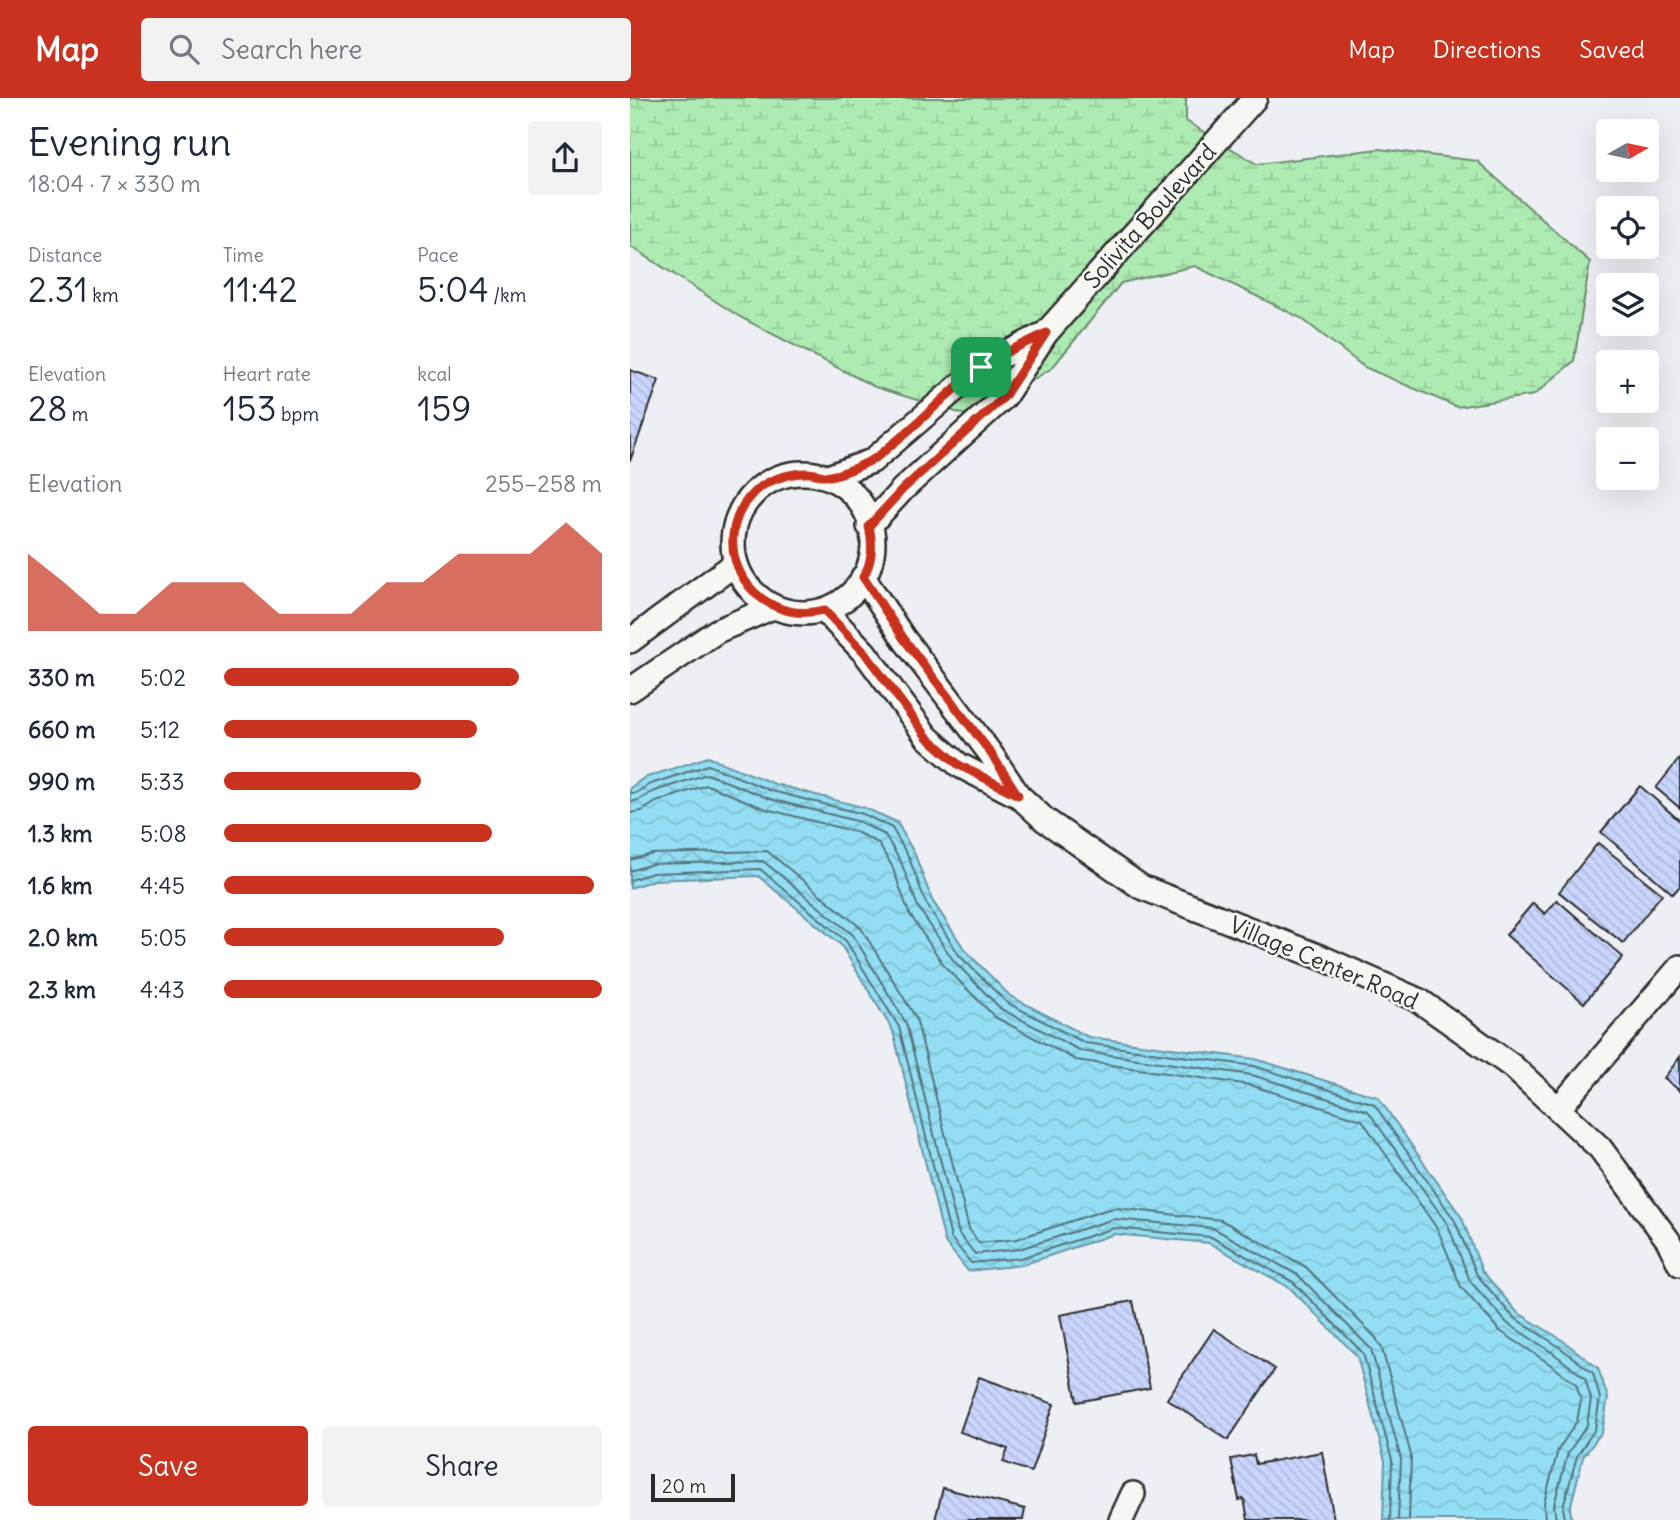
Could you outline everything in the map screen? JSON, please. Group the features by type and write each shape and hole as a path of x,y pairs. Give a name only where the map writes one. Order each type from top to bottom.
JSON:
{"street":[{"name":"Solivita Boulevard","path":"869,526 903,489 1004,397 1046,333 1255,98"},
{"name":"Solivita Boulevard","path":"828,477 872,461 981,367 1046,333"},
{"path":"807,473 828,477 856,496 867,516 869,526 873,543 872,558 855,592 839,606 812,613 773,607 754,593 739,572 733,551 734,528 741,512 755,492 779,477 807,473"},
{"path":"630,641 736,563"},
{"name":"Village Center Road","path":"863,577 904,639 990,752 1018,795 1045,820 1141,887 1325,959 1420,1001 1512,1066 1600,1148 1668,1240 1680,1264"},
{"path":"630,690 717,631 773,607"},
{"name":"Village Center Road","path":"824,610 865,653 927,737 959,765 1018,795"},
{"path":"1558,1109 1680,967"},
{"path":"1121,1520 1133,1494"}],"green space":[{"path":"630,98 1186,98 1186,121 1257,164 1379,149 1477,161 1590,262 1574,361 1534,395 1457,407 1364,367 1301,318 1195,266 1121,283 1052,368 972,417 875,387 740,317 630,246"}],"water":[{"path":"708,757 775,784 865,808 897,822 915,855 932,900 965,950 1010,996 1088,1037 1255,1059 1378,1097 1462,1218 1482,1271 1517,1312 1562,1340 1598,1368 1608,1398 1602,1432 1583,1457 1570,1509 1572,1520 1383,1520 1385,1461 1357,1356 1290,1288 1209,1243 1114,1234 1022,1265 968,1271 945,1242 893,1031 841,945 758,876 654,880 630,888 630,788 644,778"}],"building":[{"path":"630,370 659,380 630,461"},
{"path":"1680,758 1680,808 1656,788"},
{"path":"1640,786 1680,821 1680,886 1673,894 1601,832"},
{"path":"1598,843 1662,894 1623,943 1559,892"},
{"path":"1557,900 1623,957 1584,1003 1506,935 1533,903 1545,914"},
{"path":"1680,1057 1680,1091 1664,1078"},
{"path":"1133,1301 1150,1388 1077,1402 1060,1315"},
{"path":"1214,1329 1275,1369 1228,1440 1167,1399"},
{"path":"979,1377 1054,1404 1031,1472 1003,1462 1008,1449 960,1432"},
{"path":"1322,1452 1334,1520 1248,1520 1244,1499 1239,1500 1231,1459 1254,1455 1256,1464"},
{"path":"943,1488 1025,1509 1023,1520 935,1520"}],"route":[{"path":"1046,333 1004,397 903,489 869,526 873,543 872,558 863,577 904,639 990,752 1018,795 959,765 927,737 865,653 824,610 812,613 792,612 773,607 754,593 739,572 733,551 734,528 755,492 779,477 807,473 828,477 872,461 981,367 1046,333"}]}
